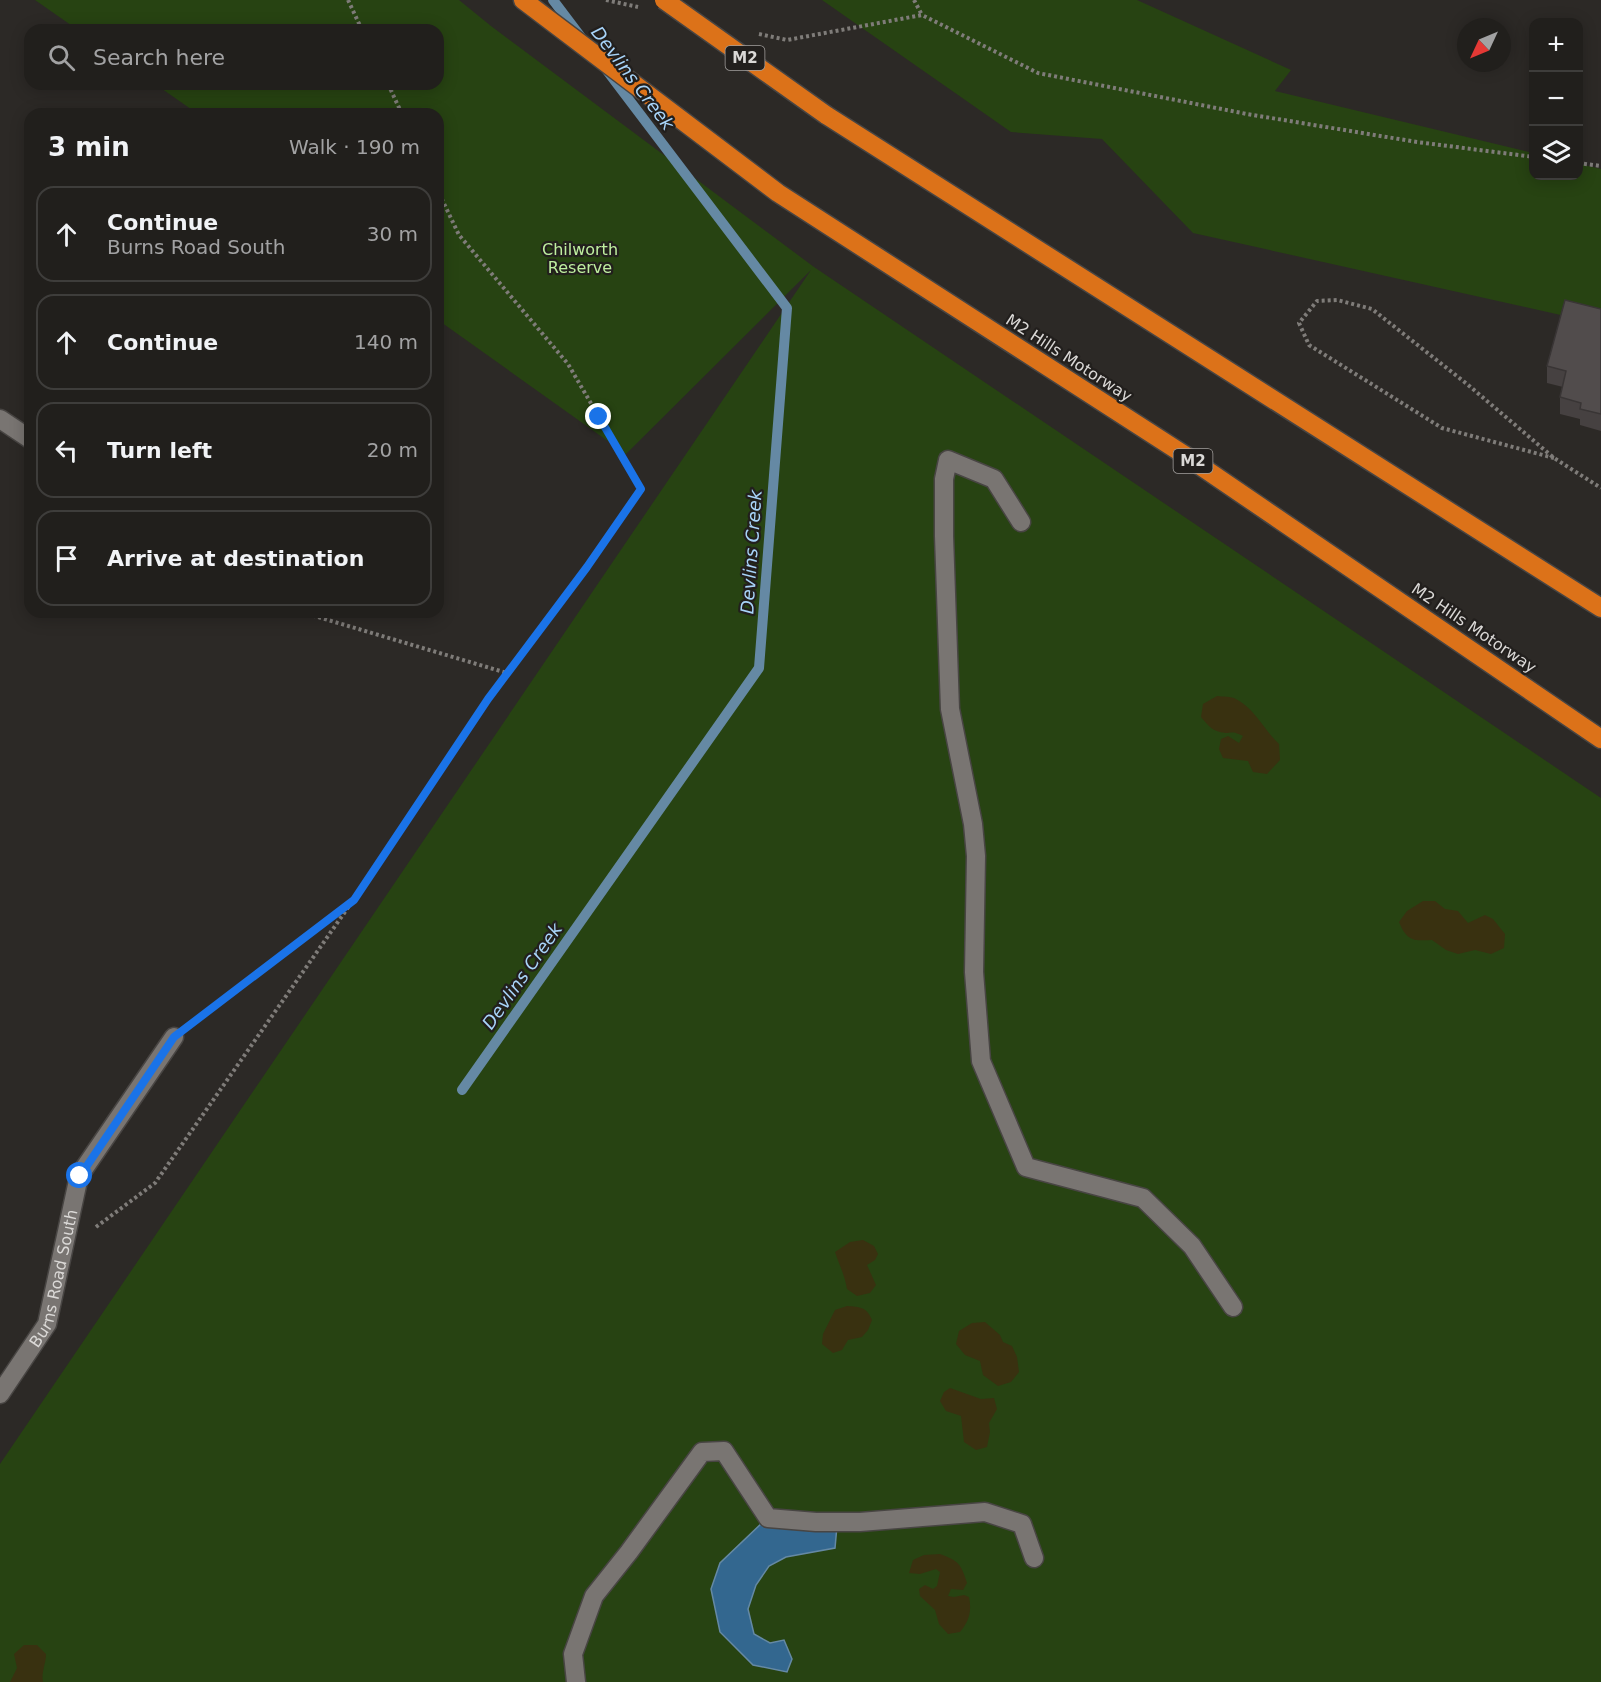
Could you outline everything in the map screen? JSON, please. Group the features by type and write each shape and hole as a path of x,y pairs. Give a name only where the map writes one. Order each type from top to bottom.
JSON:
{"highway":[{"name":"M2 Hills Motorway","path":"524,0 778,193 1183,454 1601,739"},
{"name":"M2","path":"664,0 826,116 1601,608"}],"street":[{"path":"0,419 24,436"},
{"path":"1021,522 994,479 948,460 944,479 944,536 951,709 976,856 974,972 981,1060 1026,1167 1143,1198 1192,1246 1233,1307"},
{"name":"Burns Road South","path":"0,1394 47,1324 80,1176 174,1037"},
{"path":"576,1682 573,1654 594,1596 676,1491 702,1452 724,1451 768,1518 860,1522 985,1512 1022,1524 1034,1558"}],"path":[{"path":"348,0 359,24"},
{"path":"606,0 640,8"},
{"path":"914,0 922,15 1038,73 1281,120 1417,142 1529,156"},
{"path":"753,32 787,40 922,15"},
{"path":"391,90 399,108"},
{"path":"1583,164 1601,166"},
{"path":"63,1252 155,1183 354,900 488,699 587,567 641,489 568,364 459,235 444,204"},
{"path":"1554,458 1442,429 1309,345 1299,323 1317,301 1337,300 1372,309 1467,384 1554,458 1601,488"},
{"path":"321,618 507,673"},
{"path":"174,1037 354,900"}],"green space":[{"name":"Chilworth Reserve","path":"35,0 459,0 814,267 1601,798 1601,1682 0,1682 0,1464 811,270 626,454 444,324 444,108 189,108 164,90 444,90 444,24 69,24"},
{"path":"822,0 1137,0 1291,70 1275,91 1529,152 1529,180 1583,180 1583,165 1601,169 1601,324 1193,233 1102,139 1011,132"}],"sand":[{"path":"1217,696 1232,697 1243,703 1279,744 1280,760 1267,774 1253,772 1248,761 1223,758 1219,749 1221,739 1228,736 1239,743 1243,736 1217,731 1201,717 1203,704"},
{"path":"1423,901 1435,901 1445,909 1458,911 1468,923 1485,915 1493,919 1505,934 1504,948 1491,954 1475,950 1458,954 1446,950 1432,940 1411,938 1399,922 1407,911"},
{"path":"863,1240 874,1246 878,1254 875,1260 867,1265 876,1285 870,1293 857,1296 847,1289 835,1252 850,1242"},
{"path":"847,1306 862,1308 868,1312 872,1320 862,1337 848,1340 842,1350 833,1353 822,1344 823,1334 835,1310"},
{"path":"985,1322 1000,1335 1003,1342 1012,1346 1017,1357 1019,1372 1011,1382 998,1386 983,1375 980,1361 965,1355 956,1344 959,1331 972,1323"},
{"path":"950,1388 981,1399 994,1398 997,1409 989,1423 987,1447 976,1450 964,1442 961,1416 946,1411 940,1401 944,1392"},
{"path":"940,1554 958,1564 967,1583 963,1590 951,1589 948,1596 969,1597 969,1616 960,1632 948,1634 939,1624 935,1610 920,1596 919,1589 925,1585 933,1589 937,1586 940,1572 936,1569 920,1574 909,1573 913,1560 924,1555"},
{"path":"24,1645 37,1645 46,1654 43,1682 10,1682 17,1668 14,1654"}],"water":[{"path":"764,1521 837,1526 835,1548 786,1557 769,1566 756,1585 748,1609 754,1634 770,1643 784,1640 792,1659 787,1672 753,1665 720,1632 711,1589 720,1563"}],"building":[{"path":"1565,300 1601,309 1601,414 1580,409 1581,403 1560,397 1566,371 1547,366"}],"waterway":[{"name":"Devlins Creek","path":"553,0 581,37"},
{"name":"Devlins Creek","path":"462,1090 759,668 787,308 605,68"}],"route":[{"path":"80,1176 174,1037 354,900 488,699 587,567 641,489 599,417"}]}
